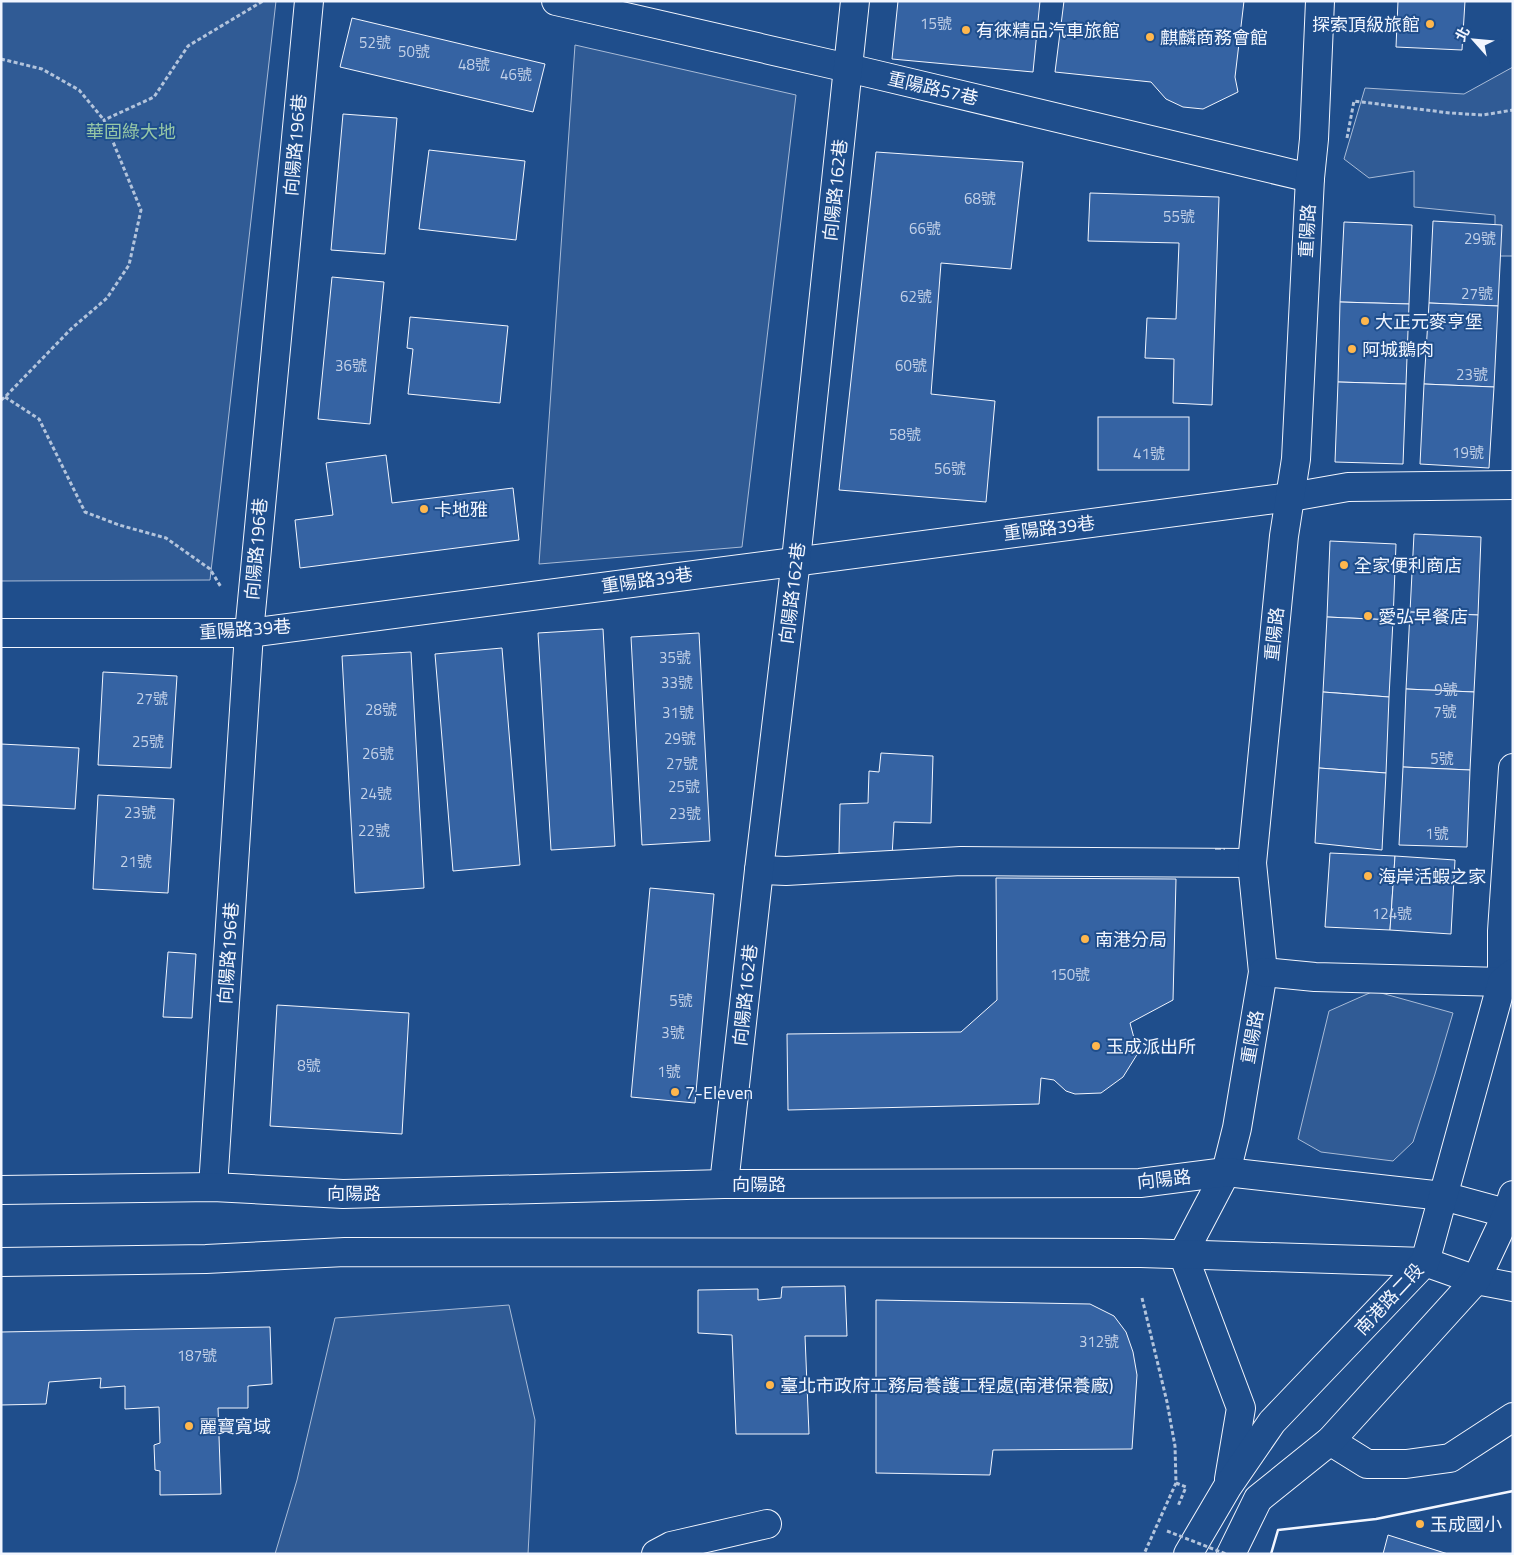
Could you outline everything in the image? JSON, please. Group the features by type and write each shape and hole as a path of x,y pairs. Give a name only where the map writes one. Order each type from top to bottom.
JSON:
{"street":[{"name":"向陽路196巷","path":"213,1187 248,632 309,1"},
{"name":"重陽路57巷","path":"556,1 848,68 1310,178"},
{"name":"向陽路162巷","path":"724,1184 796,560 855,1"},
{"name":"重陽路","path":"1184,1254 1226,1172 1236,1128 1263,972 1252,863 1284,536 1296,459 1320,1"},
{"name":"重陽路39巷","path":"1,633 248,632 1291,497 1348,487 1513,485"},
{"name":"南港路二段","path":"1188,1554 1228,1486 1272,1422 1425,1262 1508,978 1502,930 1513,768"},
{"path":"759,870 786,872 961,861 1252,863"},
{"path":"1263,972 1315,977 1508,978"},
{"name":"向陽路","path":"1,1190 213,1187 343,1194 724,1184 1140,1183 1226,1172 1443,1196 1511,1208"},
{"path":"1231,1554 1258,1499 1330,1441 1476,1280 1511,1208"},
{"path":"1,1262 206,1259 345,1252 1141,1253 1425,1262 1476,1280 1513,1287"},
{"path":"1184,1254 1240,1408 1228,1486"},
{"path":"1330,1441 1367,1464 1406,1464 1450,1458 1513,1417"},
{"path":"656,1554 671,1546 767,1524"}],"path":[{"path":"104,120 154,97 188,46 263,1"},
{"path":"1,59 42,70 79,90 104,120 141,210 129,265 107,298 71,330 1,400"},
{"path":"1347,139 1354,101 1483,115 1513,110"},
{"path":"5,397 38,419 85,512 119,526 166,538 210,569 224,593"},
{"path":"1142,1298 1168,1402 1175,1446 1176,1483 1144,1554"},
{"path":"1176,1483 1186,1487"},
{"path":"1167,1531 1226,1554"}],"shaded area":[{"name":"華固綠大地","path":"1,1 276,1 210,580 1,581"},
{"path":"575,45 796,95 742,547 539,564"},
{"path":"1513,67 1513,256 1495,256 1495,215 1414,207 1414,171 1369,178 1344,159 1365,88 1464,94"},
{"path":"1374,991 1453,1013 1413,1142 1393,1161 1321,1152 1298,1139 1329,1011"},
{"path":"509,1305 535,1420 528,1554 275,1554 297,1480 335,1318"}],"building":[{"name":"有徠精品汽車旅館","path":"898,1 1040,1 1033,72 892,59"},
{"name":"麒麟商務會館","path":"1064,1 1244,1 1235,77 1238,92 1203,109 1183,107 1166,99 1151,82 1055,72"},
{"name":"探索頂級旅館","path":"1398,1 1465,1 1462,50 1396,47"},
{"path":"352,18 545,64 533,112 340,67"},
{"path":"343,114 397,118 385,254 331,250"},
{"path":"429,150 525,161 516,240 419,229"},
{"path":"876,152 1023,162 1011,269 941,263 931,394 995,401 986,502 839,490"},
{"path":"1090,193 1219,197 1212,405 1173,403 1174,359 1145,358 1147,318 1176,319 1179,243 1088,241"},
{"path":"1433,221 1502,225 1498,306 1429,303"},
{"path":"1344,222 1412,225 1409,304 1340,302"},
{"path":"332,277 384,282 370,424 318,419"},
{"path":"1340,302 1409,304 1406,384 1338,382"},
{"path":"1429,303 1498,306 1494,387 1424,384"},
{"path":"410,317 508,326 500,403 408,394 413,349 407,348"},
{"path":"1338,382 1406,384 1403,464 1335,462"},
{"path":"1424,384 1494,387 1489,468 1420,464"},
{"path":"1098,417 1189,417 1189,470 1098,470"},
{"name":"卡地雅","path":"386,455 392,503 513,488 519,540 300,568 295,520 333,515 326,463"},
{"path":"1414,534 1481,537 1478,615 1410,612"},
{"path":"1330,541 1396,544 1393,620 1327,617"},
{"path":"1410,612 1478,615 1474,692 1406,689"},
{"path":"1327,617 1393,620 1389,697 1323,692"},
{"path":"603,629 615,846 551,850 538,633"},
{"path":"699,633 710,841 642,845 631,637"},
{"path":"502,648 520,865 453,871 435,654"},
{"path":"411,652 424,888 355,893 342,656"},
{"path":"103,672 177,676 171,768 98,765"},
{"path":"1406,689 1474,692 1470,770 1403,767"},
{"path":"1323,692 1389,697 1386,773 1319,768"},
{"path":"1,744 79,748 75,809 1,805"},
{"path":"881,753 933,756 931,823 894,822 892,856 839,853 840,804 868,803 869,771 879,772"},
{"path":"1403,767 1470,770 1467,847 1399,845"},
{"path":"1319,768 1386,773 1382,850 1315,843"},
{"path":"98,795 174,799 168,893 93,889"},
{"path":"1330,853 1395,856 1390,930 1325,927"},
{"path":"1395,856 1455,860 1451,934 1390,930"},
{"name":"南港分局","path":"996,878 1176,879 1173,1000 1130,1023 1138,1053 1123,1077 1101,1093 1075,1094 1066,1091 1054,1080 1041,1078 1039,1104 788,1110 787,1034 961,1032 997,1000"},
{"path":"650,888 714,894 695,1103 631,1097"},
{"path":"168,952 196,954 192,1018 163,1017"},
{"path":"277,1005 409,1013 402,1134 270,1126"},
{"name":"臺北市政府工務局養護工程處(南港保養廠)","path":"845,1286 847,1336 805,1336 809,1434 736,1434 732,1335 698,1333 698,1290 758,1289 758,1300 781,1298 782,1287"},
{"path":"876,1300 1090,1304 1114,1316 1126,1332 1133,1352 1137,1375 1132,1449 993,1450 990,1475 876,1473"},
{"name":"麗寶寬域","path":"270,1327 272,1384 248,1386 248,1408 218,1408 221,1494 160,1495 160,1471 155,1470 154,1445 160,1443 159,1407 125,1409 125,1386 100,1388 101,1378 49,1382 46,1404 1,1405 1,1332"},
{"path":"1388,1535 1448,1554 1383,1554"}],"fence":[{"path":"1215,849 1225,849"}],"wall":[{"path":"1271,1554 1278,1530 1376,1519 1513,1491"}],"place":[{"name":"探索頂級旅館","path":"1430,24"},
{"name":"有徠精品汽車旅館","path":"966,30"},
{"name":"麒麟商務會館","path":"1150,37"},
{"name":"大正元麥亨堡","path":"1365,321"},
{"name":"阿城鵝肉","path":"1352,349"},
{"name":"卡地雅","path":"424,509"},
{"name":"全家便利商店","path":"1344,565"},
{"name":"愛弘早餐店","path":"1368,616"},
{"name":"海岸活蝦之家","path":"1368,876"},
{"name":"南港分局","path":"1085,939"},
{"name":"玉成派出所","path":"1096,1046"},
{"name":"7-Eleven","path":"675,1092"},
{"name":"臺北市政府工務局養護工程處(南港保養廠)","path":"770,1385"},
{"name":"麗寶寬域","path":"189,1426"},
{"name":"玉成國小","path":"1420,1524"}]}
